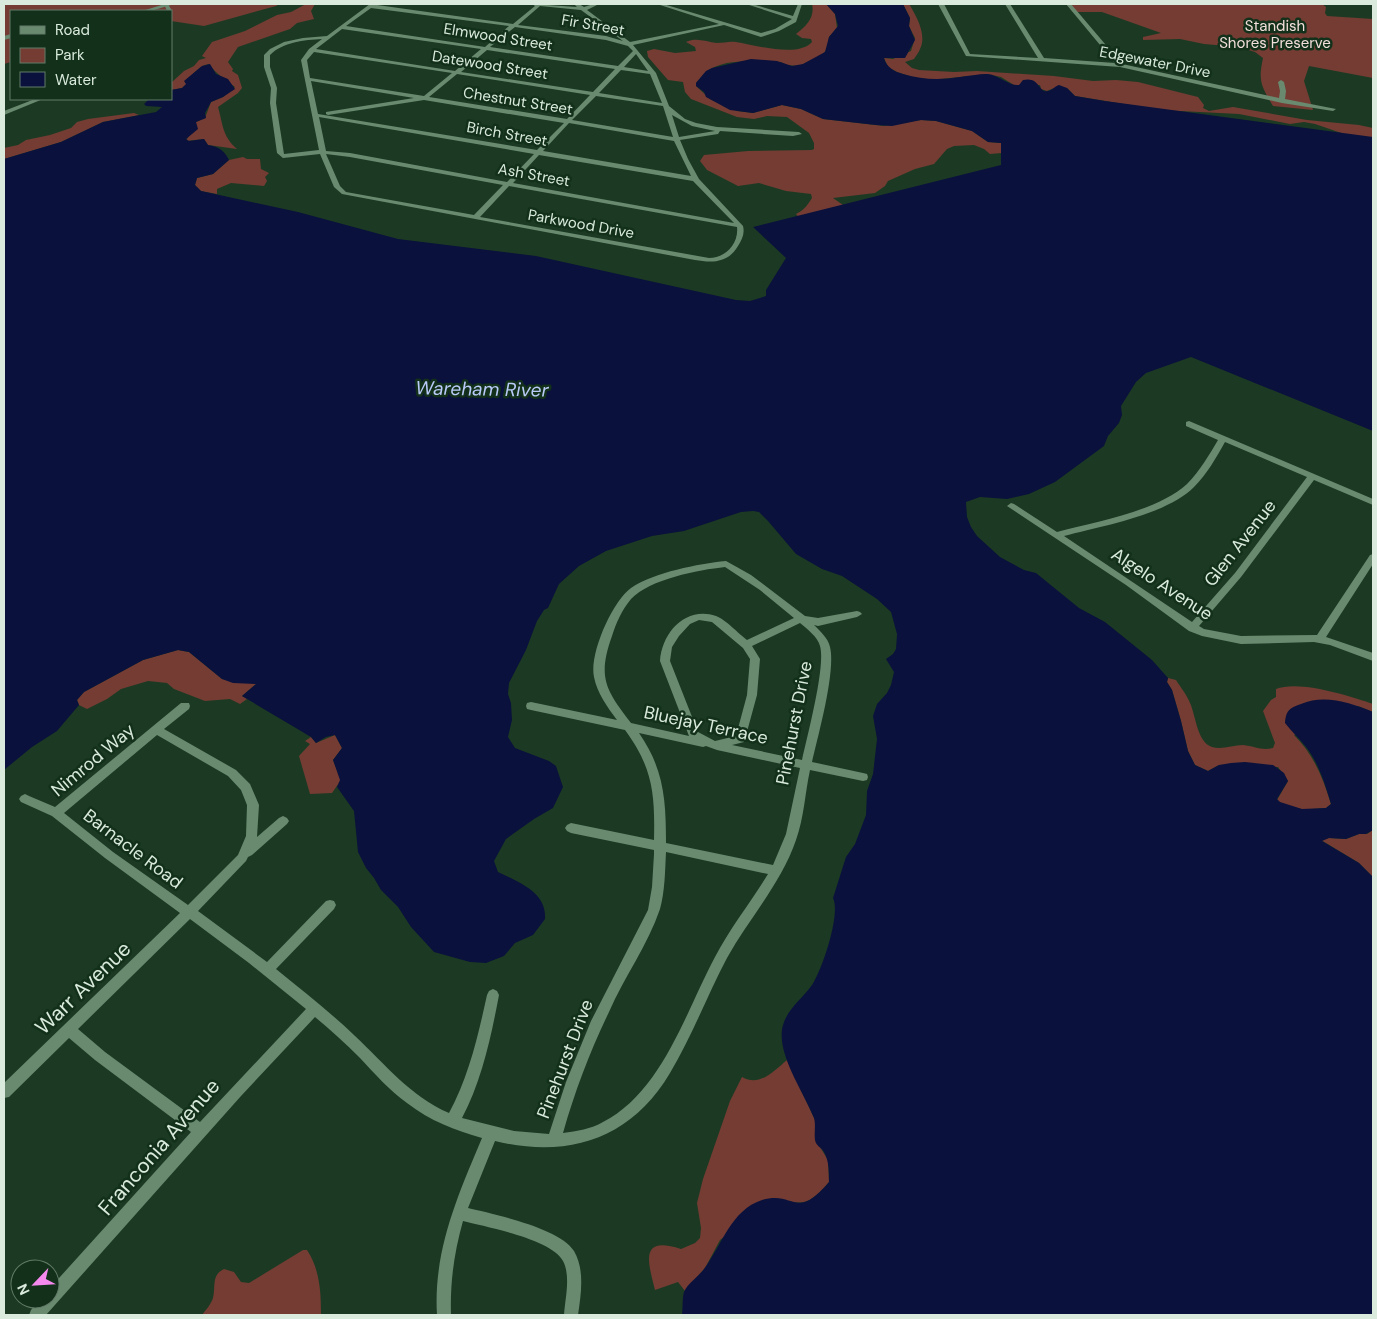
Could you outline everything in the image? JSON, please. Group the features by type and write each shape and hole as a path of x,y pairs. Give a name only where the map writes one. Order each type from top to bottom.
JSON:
{"street":[{"path":"314,115 425,98 537,4 584,10 597,4"},
{"path":"576,4 636,51 652,73 676,140 695,179 740,226"},
{"path":"659,4 759,35 777,30 792,22 800,4"},
{"path":"748,4 795,18"},
{"name":"Edgewater Drive","path":"942,4 968,55 1120,65 1282,101 1333,109"},
{"path":"1008,4 1042,60"},
{"path":"1069,4 1120,65"},
{"path":"311,50 371,5"},
{"name":"Fir Street","path":"371,5 606,38 628,44 722,24"},
{"path":"151,10 169,7"},
{"name":"Elmwood Street","path":"340,27 652,73"},
{"name":"Ash Street","path":"327,37 293,42 277,48 268,54 266,62 274,88 273,103 280,153 283,156 289,157 322,152 509,183 740,226"},
{"name":"Datewood Street","path":"311,50 665,105"},
{"name":"Parkwood Drive","path":"311,50 304,62 322,152 332,178 344,193 716,260 727,257 733,250 740,236 740,226"},
{"path":"475,218 621,69 636,51"},
{"name":"Chestnut Street","path":"307,79 676,140 724,131"},
{"path":"1281,82 1283,91 1282,101"},
{"path":"4,112 37,100"},
{"path":"665,105 671,112 684,120 724,131 799,134"},
{"name":"Birch Street","path":"314,115 695,179"},
{"path":"1189,424 1373,502"},
{"path":"1057,535 1135,512 1178,495 1197,478 1223,440"},
{"name":"Glen Avenue","path":"1192,628 1238,575 1312,476"},
{"name":"Algelo Avenue","path":"1011,506 1057,535 1192,628 1207,634 1240,640 1295,637 1320,639 1373,657"},
{"path":"1320,639 1373,558"},
{"name":"Pinehurst Drive","path":"189,912 240,947 356,1045 412,1100 434,1113 452,1122 491,1133 530,1139 554,1140 579,1137 608,1126 649,1093 676,1049 723,953 775,870 793,831 824,674 826,650 820,636 748,576 726,564 682,573 652,583 635,591 621,607 613,621 598,668 599,680 645,750 656,779 660,813 655,906 593,1032 562,1113 554,1140"},
{"path":"746,645 800,618 818,622 857,614"},
{"path":"699,616 715,619 746,645 753,654 756,664 752,695 740,739 714,745 694,735 668,671 665,656 667,649 684,622 699,616"},
{"name":"Nimrod Way","path":"25,799 56,813 185,706"},
{"name":"Bluejay Terrace","path":"531,706 862,777"},
{"path":"156,730 232,773 246,787 253,805 253,829 250,843 242,858"},
{"name":"Barnacle Road","path":"56,813 108,855 189,912"},
{"path":"189,912 242,858 283,821"},
{"path":"571,828 775,870"},
{"path":"267,970 330,905"},
{"name":"Warr Avenue","path":"4,1092 189,912"},
{"path":"452,1122 464,1101 484,1043 493,995"},
{"name":"Franconia Avenue","path":"36,1315 201,1130 314,1008"},
{"path":"69,1030 107,1061 201,1130"},
{"path":"444,1315 442,1292 444,1265 450,1237 491,1133"},
{"path":"459,1213 541,1236 564,1248 570,1260 573,1274 571,1315"}],"green space":[{"path":"4,4 279,4 204,26 172,21 172,10 10,10 10,62 4,64"},
{"path":"306,4 315,4 311,11 314,19 297,23 290,29 238,47 228,62 233,69 232,71 238,75 242,88 218,107 228,139 237,149 208,145 204,139 186,141 196,122 205,118 211,102 223,97 235,87 218,74 209,64 200,68 187,79 186,85 182,88 172,90 172,82 199,60 206,58 202,56 212,42 245,31 277,15 291,12"},
{"path":"812,4 826,4 835,14 837,28 829,37 827,49 822,55 799,66 787,65 781,62 743,61 724,64 707,71 696,83 696,86 710,99 737,111 753,113 782,105 801,109 823,119 884,126 921,120 936,121 972,131 988,142 1001,143 1002,153 990,154 974,145 954,146 947,149 934,164 915,169 888,181 885,186 875,193 833,198 843,205 802,221 796,214 809,203 812,198 811,194 786,191 759,183 738,186 707,170 700,161 704,155 748,151 812,150 814,149 814,143 809,133 787,117 767,116 754,119 737,117 691,99 685,92 683,82 668,80 648,57 647,51 654,49 675,53 696,51 695,47 686,42 698,40 717,43 736,42 787,50 805,47 812,42 811,39 802,38 796,34 809,21 813,9"},
{"path":"903,4 909,4 922,32 922,44 919,51 914,59 905,62 912,68 954,72 977,71 1054,76 1093,81 1116,80 1138,82 1198,97 1204,105 1203,108 1209,111 1233,107 1307,120 1373,128 1373,155 1356,138 1304,122 1290,124 1239,114 1160,110 1075,96 1067,88 1054,88 1047,91 1041,89 1040,85 1014,85 1001,77 988,74 941,79 918,79 888,67 884,58 893,59 911,51 915,38 909,26 910,18"},
{"name":"Standish Shores Preserve","path":"1066,4 1322,4 1326,7 1325,13 1327,16 1373,19 1373,78 1309,66 1304,81 1313,110 1273,106 1262,83 1263,58 1255,52 1239,47 1204,44 1180,39 1143,40 1143,37 1161,33 1102,12 1073,12"},
{"path":"134,113 139,115 103,122 61,142 4,159 4,148 18,145 26,140 71,128 77,122 88,119"},
{"path":"243,157 247,159 260,159 261,169 269,173 265,177 267,181 264,186 231,183 217,189 217,194 201,191 195,185 197,178 213,174 229,160"},
{"path":"178,650 189,652 222,679 256,684 242,696 247,699 240,704 230,699 205,701 174,689 167,683 148,681 121,689 107,699 87,709 79,705 77,700 84,692 143,660"},
{"path":"1168,678 1176,680 1187,697 1203,740 1216,748 1243,745 1262,749 1273,748 1275,743 1263,711 1271,700 1276,697 1276,689 1298,686 1325,690 1373,704 1373,712 1358,706 1294,735 1317,767 1331,804 1326,808 1294,808 1277,800 1288,781 1278,767 1219,765 1208,771 1195,765 1188,751 1172,690 1167,682"},
{"path":"335,735 342,748 333,760 341,780 332,793 310,794 299,756 310,744 305,741 311,737 316,743"},
{"path":"1373,830 1373,877 1359,863 1321,840 1329,838 1346,839 1359,834 1367,834"},
{"path":"787,1060 815,1120 815,1139 828,1160 829,1182 816,1195 805,1202 800,1203 775,1198 720,1240 705,1268 685,1291 678,1282 655,1290 649,1261 652,1248 668,1246 681,1249 695,1243 700,1238 701,1228 697,1203 703,1179 730,1101 742,1077 749,1080 761,1079 772,1073"},
{"path":"303,1250 307,1250 315,1265 320,1290 321,1315 202,1315 212,1300 217,1275 224,1269 234,1272 241,1282 249,1283"}],"water":[{"name":"Wareham River","path":"826,4 903,4 910,18 909,26 915,40 905,58 884,58 891,69 910,76 939,79 987,74 1015,85 1019,85 1023,80 1029,79 1036,82 1045,91 1059,85 1067,88 1075,96 1105,101 1373,137 1373,431 1191,357 1146,373 1136,382 1121,406 1122,415 1119,423 1108,436 1104,446 1055,482 1029,494 1007,499 980,497 966,502 967,517 971,527 977,536 1000,557 1024,570 1036,573 1079,608 1105,622 1152,660 1168,678 1167,682 1172,690 1188,751 1195,765 1208,771 1219,765 1231,763 1245,762 1273,765 1284,773 1288,781 1277,799 1280,802 1302,809 1326,808 1331,804 1321,774 1315,760 1306,747 1285,723 1287,713 1297,705 1319,700 1346,703 1373,712 1373,830 1366,834 1359,834 1346,839 1329,838 1322,841 1359,863 1373,877 1373,1315 682,1315 684,1292 704,1269 728,1229 742,1212 762,1200 773,1198 802,1203 818,1194 829,1182 827,1159 815,1140 814,1118 792,1072 783,1047 783,1025 788,1013 812,985 825,955 833,929 835,906 833,898 846,857 855,844 866,815 867,791 873,774 877,739 873,716 877,704 887,693 891,685 894,672 886,659 896,649 897,634 891,612 877,599 842,576 822,569 796,554 759,512 741,512 684,531 652,536 606,551 579,566 559,584 548,608 544,610 537,621 526,650 509,683 508,694 511,703 512,720 508,737 515,748 549,761 556,766 563,787 553,808 506,839 494,861 498,872 522,884 536,895 544,910 545,919 533,935 515,943 504,956 486,963 470,962 434,952 411,927 398,907 381,890 366,868 358,852 354,811 337,787 340,780 333,760 342,748 335,735 326,737 316,743 311,737 242,696 256,684 233,683 222,679 189,652 178,650 143,660 84,692 77,700 79,705 57,731 32,747 4,770 4,159 61,142 103,122 156,112 162,107 146,106 144,104 148,100 172,100 172,90 182,88 186,84 184,81 202,66 210,64 216,74 228,79 235,89 211,102 205,113 206,118 196,122 198,129 186,139 189,141 204,139 208,145 223,151 229,160 213,174 197,178 195,185 201,191 298,212 398,239 536,256 736,300 750,301 766,296 766,290 786,258 753,227 1001,165 1001,143 988,142 972,131 936,121 921,120 892,126 876,125 823,119 801,109 782,105 753,113 730,110 706,97 704,92 696,86 696,83 706,71 712,68 751,59 777,61 792,66 803,64 825,52 829,37 838,26 835,14"}]}
